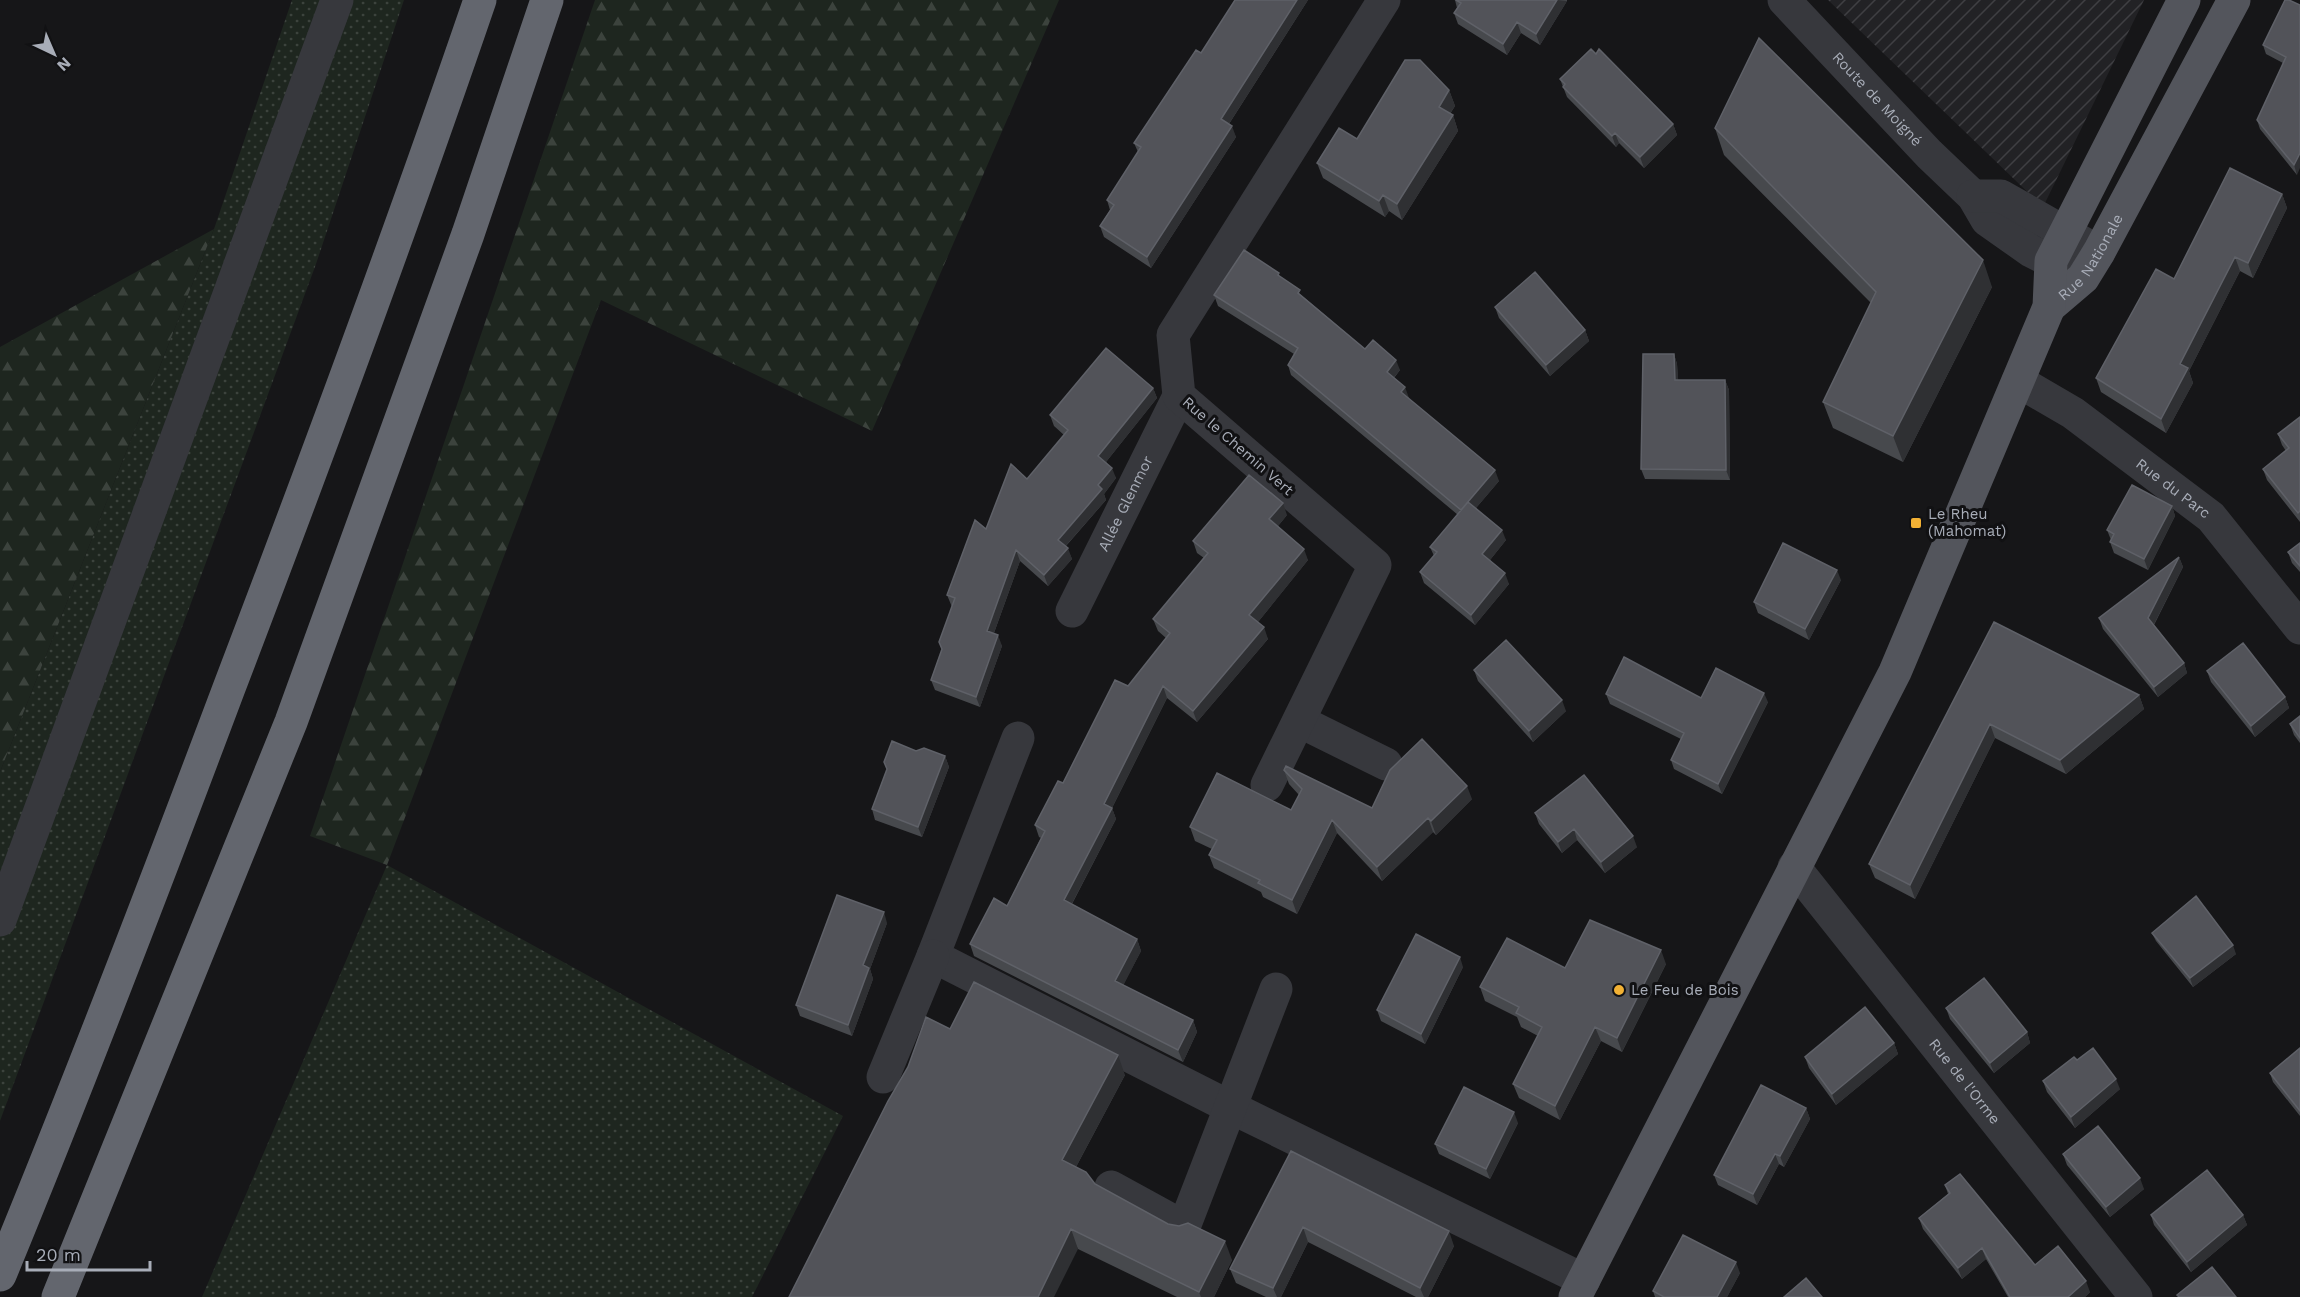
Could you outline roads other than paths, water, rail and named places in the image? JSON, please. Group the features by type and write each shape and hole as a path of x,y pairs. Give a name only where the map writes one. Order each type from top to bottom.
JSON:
{"highway":[{"path":"0,1275 81,1078 262,603 402,229 480,0"},
{"path":"58,1297 291,723 468,234 547,0"}],"main road":[{"name":"Rue Nationale","path":"2049,307 2059,248 2184,0"},
{"name":"Rue Nationale","path":"2049,307 2091,265 2234,0"},
{"path":"1580,1289 1895,672 2049,307"}],"street":[{"path":"0,920 337,0"},
{"name":"Rue le Chemin Vert","path":"1267,785 1375,565 1179,396 1173,335 1384,0"},
{"name":"Route de Moigné","path":"1784,0 1929,154 1973,196 2001,196 2059,248 2091,265"},
{"name":"Rue du Parc","path":"2018,381 2073,413 2211,517 2300,628"},
{"name":"Allée Glenmor","path":"1072,610 1179,396"},
{"path":"1299,721 1386,764"},
{"path":"883,1077 1018,738"},
{"name":"Rue de l'Orme","path":"1794,867 2136,1297"},
{"path":"933,956 1580,1289"},
{"path":"1111,1187 1184,1227 1228,1106 1276,989"}],"place":[{"name":"Le Rheu (Mahomat)","path":"1916,523"},
{"name":"Le Feu de Bois","path":"1619,990"}]}
